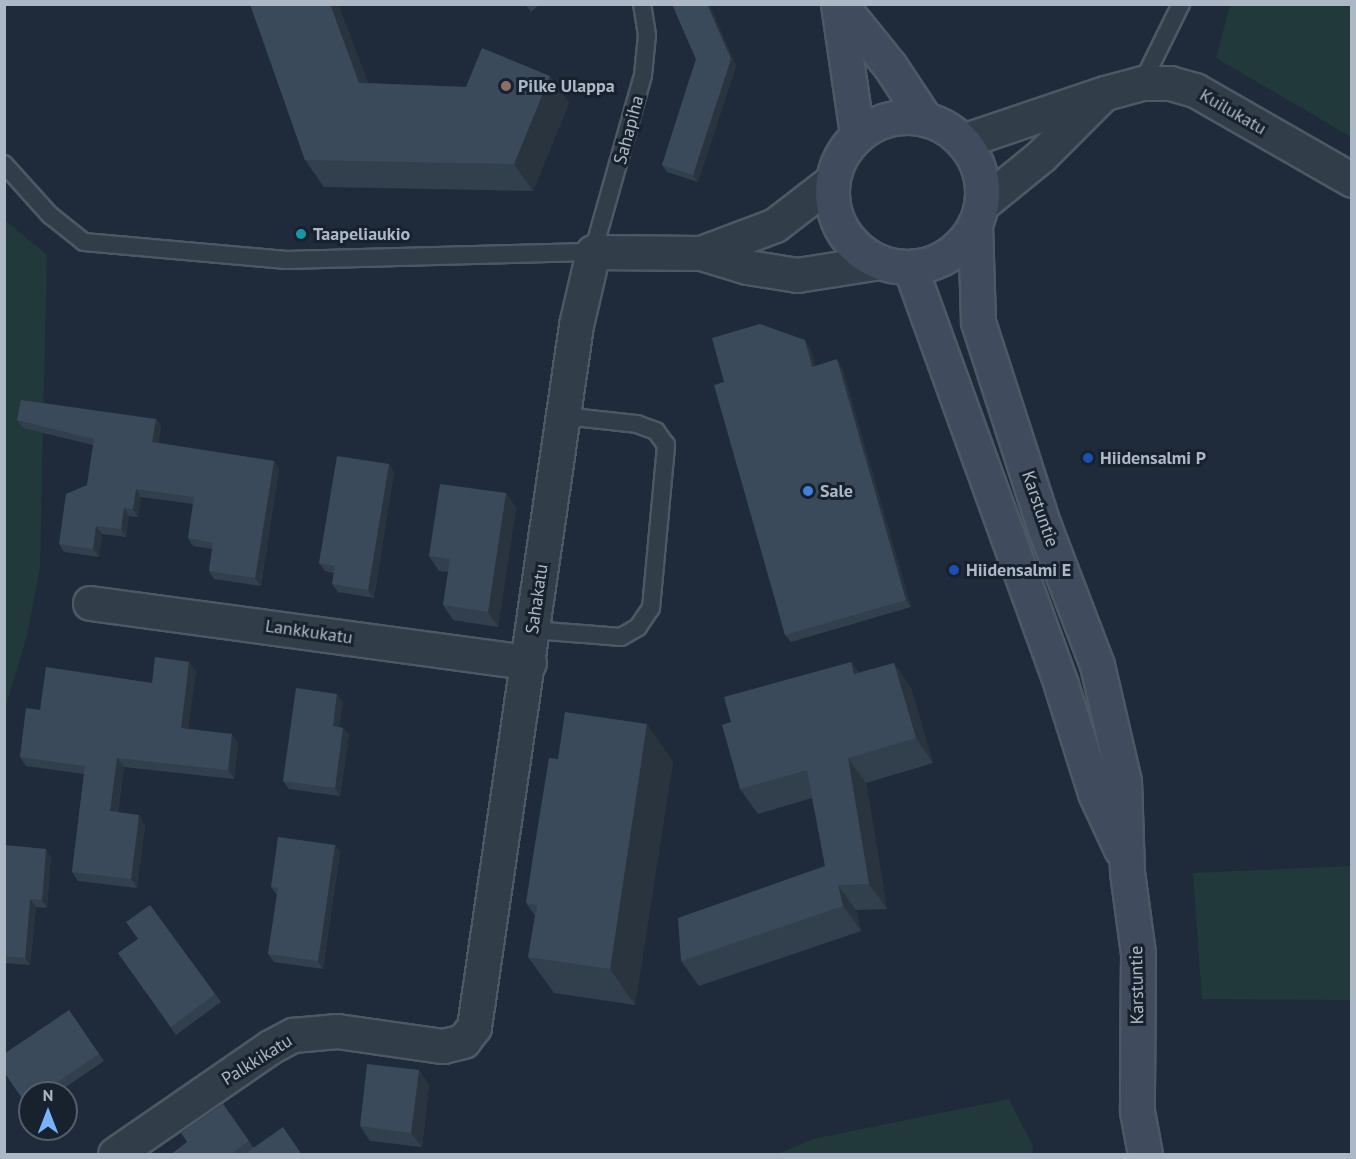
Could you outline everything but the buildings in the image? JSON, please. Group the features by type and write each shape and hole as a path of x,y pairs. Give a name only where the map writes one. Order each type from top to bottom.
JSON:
{"main road":[{"path":"839,4 890,66 925,119"},
{"path":"839,4 857,135"},
{"path":"901,117 925,119 946,127 963,141 978,170 978,215 948,255 895,265 858,249 842,230 833,206 832,181 841,156 857,135 878,123 901,117"},
{"name":"Karstuntie","path":"978,215 978,322 1044,525 1097,665 1124,781 1126,861 1138,953 1137,1111 1145,1155"},
{"name":"Karstuntie","path":"895,265 1057,673 1095,792 1126,861"},
{"name":"Karstuntie","path":"1128,1155 1137,1111"}],"street":[{"name":"Kuilukatu","path":"963,141 1105,93 1142,83 1170,83 1195,90 1352,180"},
{"name":"Kuilukatu","path":"978,215 1105,93"},
{"path":"701,253 775,225 832,181"},
{"path":"593,252 701,253 747,267 797,275 895,265"},
{"name":"Sahakatu","path":"455,1045 470,1033 477,1017 563,416 593,252"},
{"name":"Lankkukatu","path":"90,603 529,662"},
{"name":"Palkkikatu","path":"115,1155 270,1047 293,1035 337,1031 455,1045"}],"lane":[{"name":"Sahapiha","path":"593,252 643,75 647,35 642,4"},
{"path":"1142,83 1181,4"},
{"path":"4,164 50,215 84,242 286,260 593,252"},
{"path":"533,630 621,637 645,617 651,608 666,445 656,431 637,424 563,416"}],"green space":[{"path":"1230,5 1351,5 1351,137 1216,58"},
{"path":"5,220 47,255 40,567 27,636 5,709"},
{"path":"1351,866 1351,1000 1202,999 1193,873"},
{"path":"1009,1099 1033,1146 1032,1154 778,1154 813,1139"}],"place":[{"name":"Pilke Ulappa","path":"506,86"},
{"name":"Taapeliaukio","path":"301,234"},
{"name":"Hiidensalmi P","path":"1088,458"},
{"name":"Sale","path":"808,491"},
{"name":"Hiidensalmi E","path":"954,570"}]}
